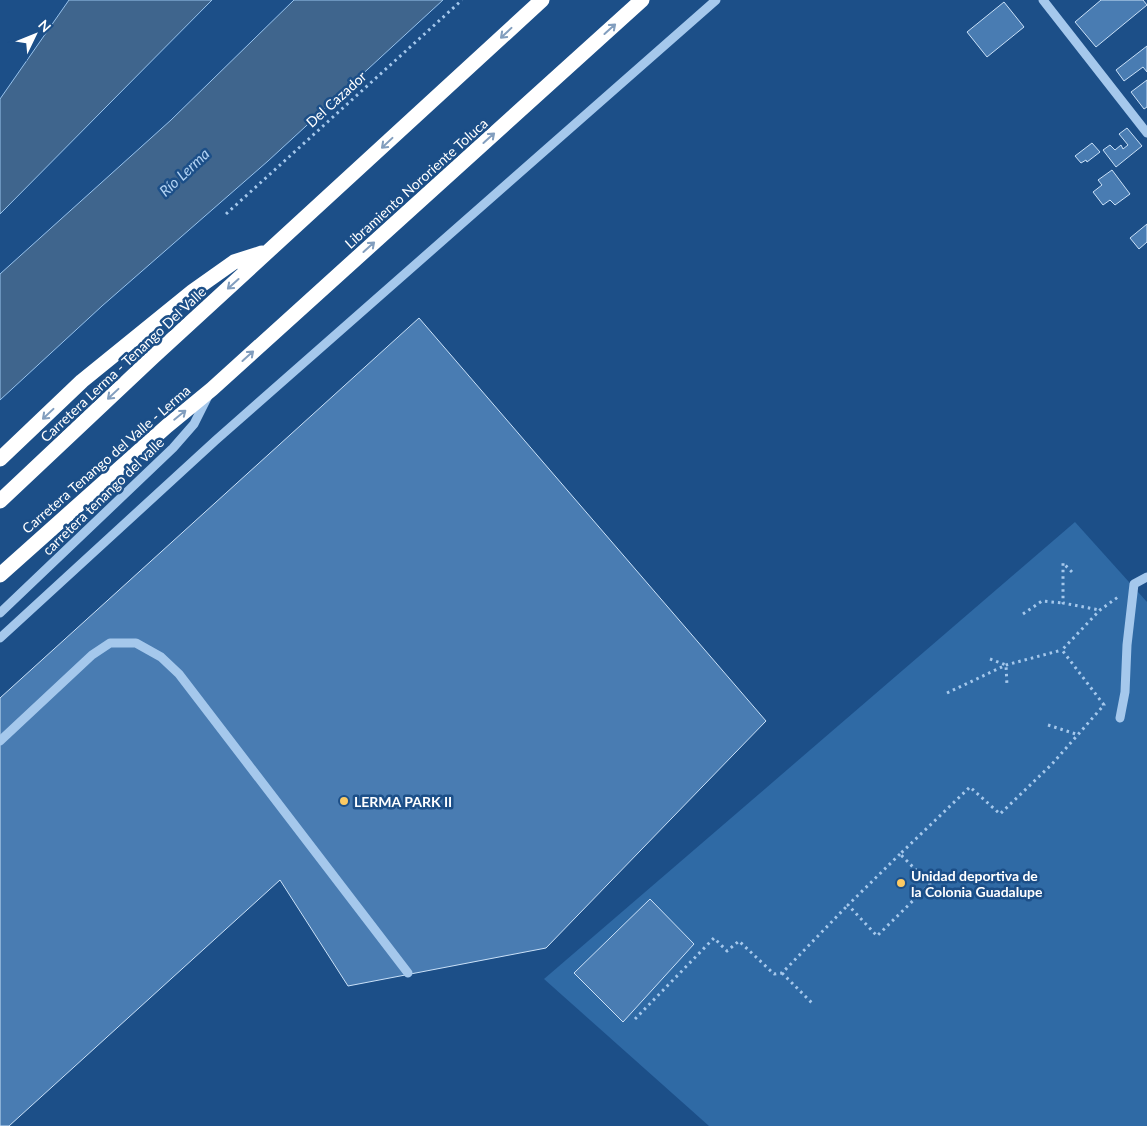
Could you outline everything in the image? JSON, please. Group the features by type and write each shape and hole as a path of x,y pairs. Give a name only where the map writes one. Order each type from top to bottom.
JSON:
{"highway":[{"path":"0,459 82,381 193,290 234,262 268,251 542,0"},
{"name":"Libramiento Nororiente Toluca","path":"212,389 642,0"},
{"name":"Carretera Lerma - Tenango Del Valle","path":"0,501 152,357 268,251"},
{"name":"Carretera Tenango del Valle - Lerma","path":"0,575 167,426 212,389"}],"street":[{"path":"0,638 216,440 716,0"},
{"path":"1043,0 1147,133"},
{"name":"carretera tenango del valle","path":"0,613 173,448 194,424 212,389"},
{"path":"1120,718 1125,692 1127,645 1134,584 1147,577"},
{"path":"0,741 92,655 110,642 136,642 161,657 179,674 408,973"}],"path":[{"name":"Del Cazador","path":"226,214 462,0"},
{"path":"1063,603 1063,563 1072,572"},
{"path":"947,693 1006,665 1062,650 1100,610 1134,584"},
{"path":"1023,614 1042,601 1100,610"},
{"path":"634,1019 714,938 727,951 739,941 774,974 782,973 848,905 970,787 1000,814 1052,764 1104,705 1062,650"},
{"path":"990,659 1006,665"},
{"path":"1006,665 1007,686"},
{"path":"1048,724 1079,734"},
{"path":"848,905 877,936 930,884 900,854"},
{"path":"782,973 812,1003"}],"shaded area":[{"name":"Unidad deportiva de la Colonia Guadalupe","path":"1075,522 1147,602 1147,1126 709,1126 544,979"}],"water":[{"path":"69,0 212,0 0,214 0,99"},
{"name":"Río Lerma","path":"294,0 443,0 268,161 102,306 0,400 0,274 171,120"}],"building":[{"path":"1101,0 1143,0 1147,5 1096,47 1075,22"},
{"path":"1004,2 1024,27 987,57 967,32"},
{"path":"1147,46 1147,72 1143,67 1124,81 1116,70"},
{"path":"1147,80 1147,107 1144,109 1131,92"},
{"path":"1127,128 1142,146 1116,167 1103,150 1110,145 1115,150 1121,145 1123,149 1128,145 1119,134"},
{"path":"1092,143 1100,152 1087,162 1086,160 1081,163 1075,156"},
{"path":"1112,170 1130,194 1115,205 1110,200 1103,205 1093,192 1102,185 1098,180"},
{"path":"1147,224 1147,242 1139,249 1130,238"},
{"name":"LERMA PARK II","path":"419,318 766,721 546,948 348,986 280,880 9,1126 0,1126 0,698"},
{"path":"650,899 694,944 623,1022 574,973"}],"place":[{"name":"LERMA PARK II","path":"344,801"},
{"name":"Unidad deportiva de la Colonia Guadalupe","path":"901,883"}]}
